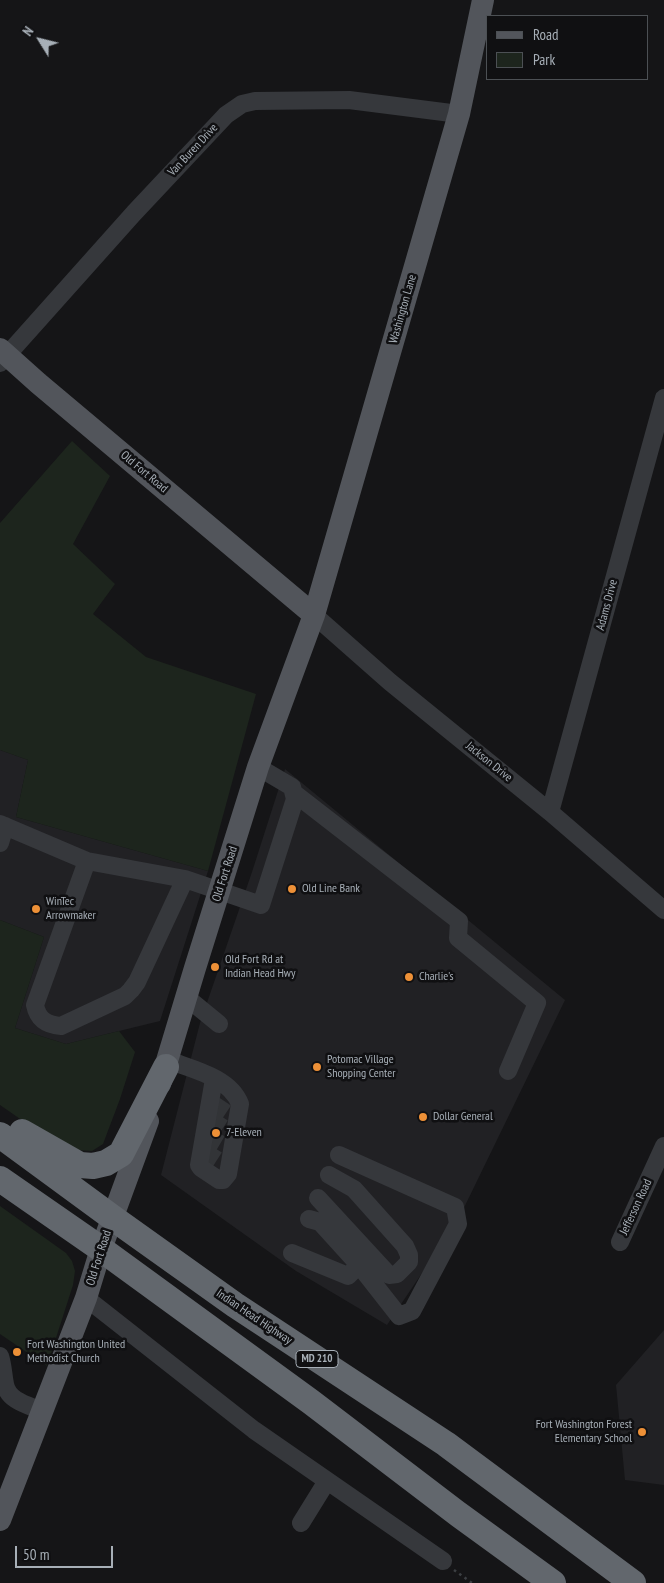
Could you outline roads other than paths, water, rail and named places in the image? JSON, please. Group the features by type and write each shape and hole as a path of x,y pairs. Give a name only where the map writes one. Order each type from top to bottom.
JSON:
{"highway":[{"path":"0,1117 30,1138 80,1166 93,1166 106,1162 121,1154 166,1063"},
{"name":"Indian Head Highway","path":"0,1134 235,1305 446,1444 633,1583"},
{"name":"MD 210","path":"0,1179 101,1249 311,1402 458,1514 553,1583"}],"main road":[{"name":"Washington Lane","path":"314,615 460,114 483,0"},
{"name":"Old Fort Road","path":"0,1520 86,1298 101,1249 144,1132 258,767 314,615 2,356"}],"street":[{"name":"Van Buren Drive","path":"2,356 226,115 242,104 255,101 349,100 460,114"},
{"name":"Adams Drive","path":"550,812 664,398"},
{"name":"Jackson Drive","path":"314,615 390,682 550,812 664,910"},
{"path":"0,843 2,825 87,860 185,879 261,905 295,799 292,787 258,767"},
{"path":"294,793 460,921 458,938 537,1003 508,1071"},
{"path":"87,860 35,1005 36,1013 40,1019 54,1026 61,1026 125,996 131,990 145,965 185,879"},
{"path":"186,997 219,1024"},
{"path":"166,1063 214,1079 232,1091 238,1098 240,1104 218,1134 214,1079"},
{"name":"Jefferson Road","path":"620,1242 664,1146"},
{"path":"309,1219 320,1222 359,1265 399,1316 412,1311 458,1224 455,1208 339,1155"},
{"path":"318,1198 389,1274 397,1274 409,1262 409,1255 405,1246 354,1189 329,1176"},
{"path":"292,1253 348,1276 359,1265"},
{"path":"86,1298 254,1430 443,1561"},
{"path":"0,1356 5,1386 10,1396 20,1403 42,1411"},
{"path":"300,1523 327,1481"}],"tunnel":[{"path":"214,1105 226,1113"},
{"path":"212,1121 223,1128"},
{"path":"208,1137 220,1144"},
{"path":"206,1153 217,1160"}],"place":[{"name":"Old Line Bank","path":"292,889"},
{"name":"WinTec Arrowmaker","path":"36,909"},
{"name":"Old Fort Rd at Indian Head Hwy","path":"215,967"},
{"name":"Charlie's","path":"409,977"},
{"name":"Potomac Village Shopping Center","path":"317,1067"},
{"name":"Dollar General","path":"423,1117"},
{"name":"7-Eleven","path":"216,1133"},
{"name":"Fort Washington United Methodist Church","path":"17,1352"},
{"name":"Fort Washington Forest Elementary School","path":"642,1432"}]}
